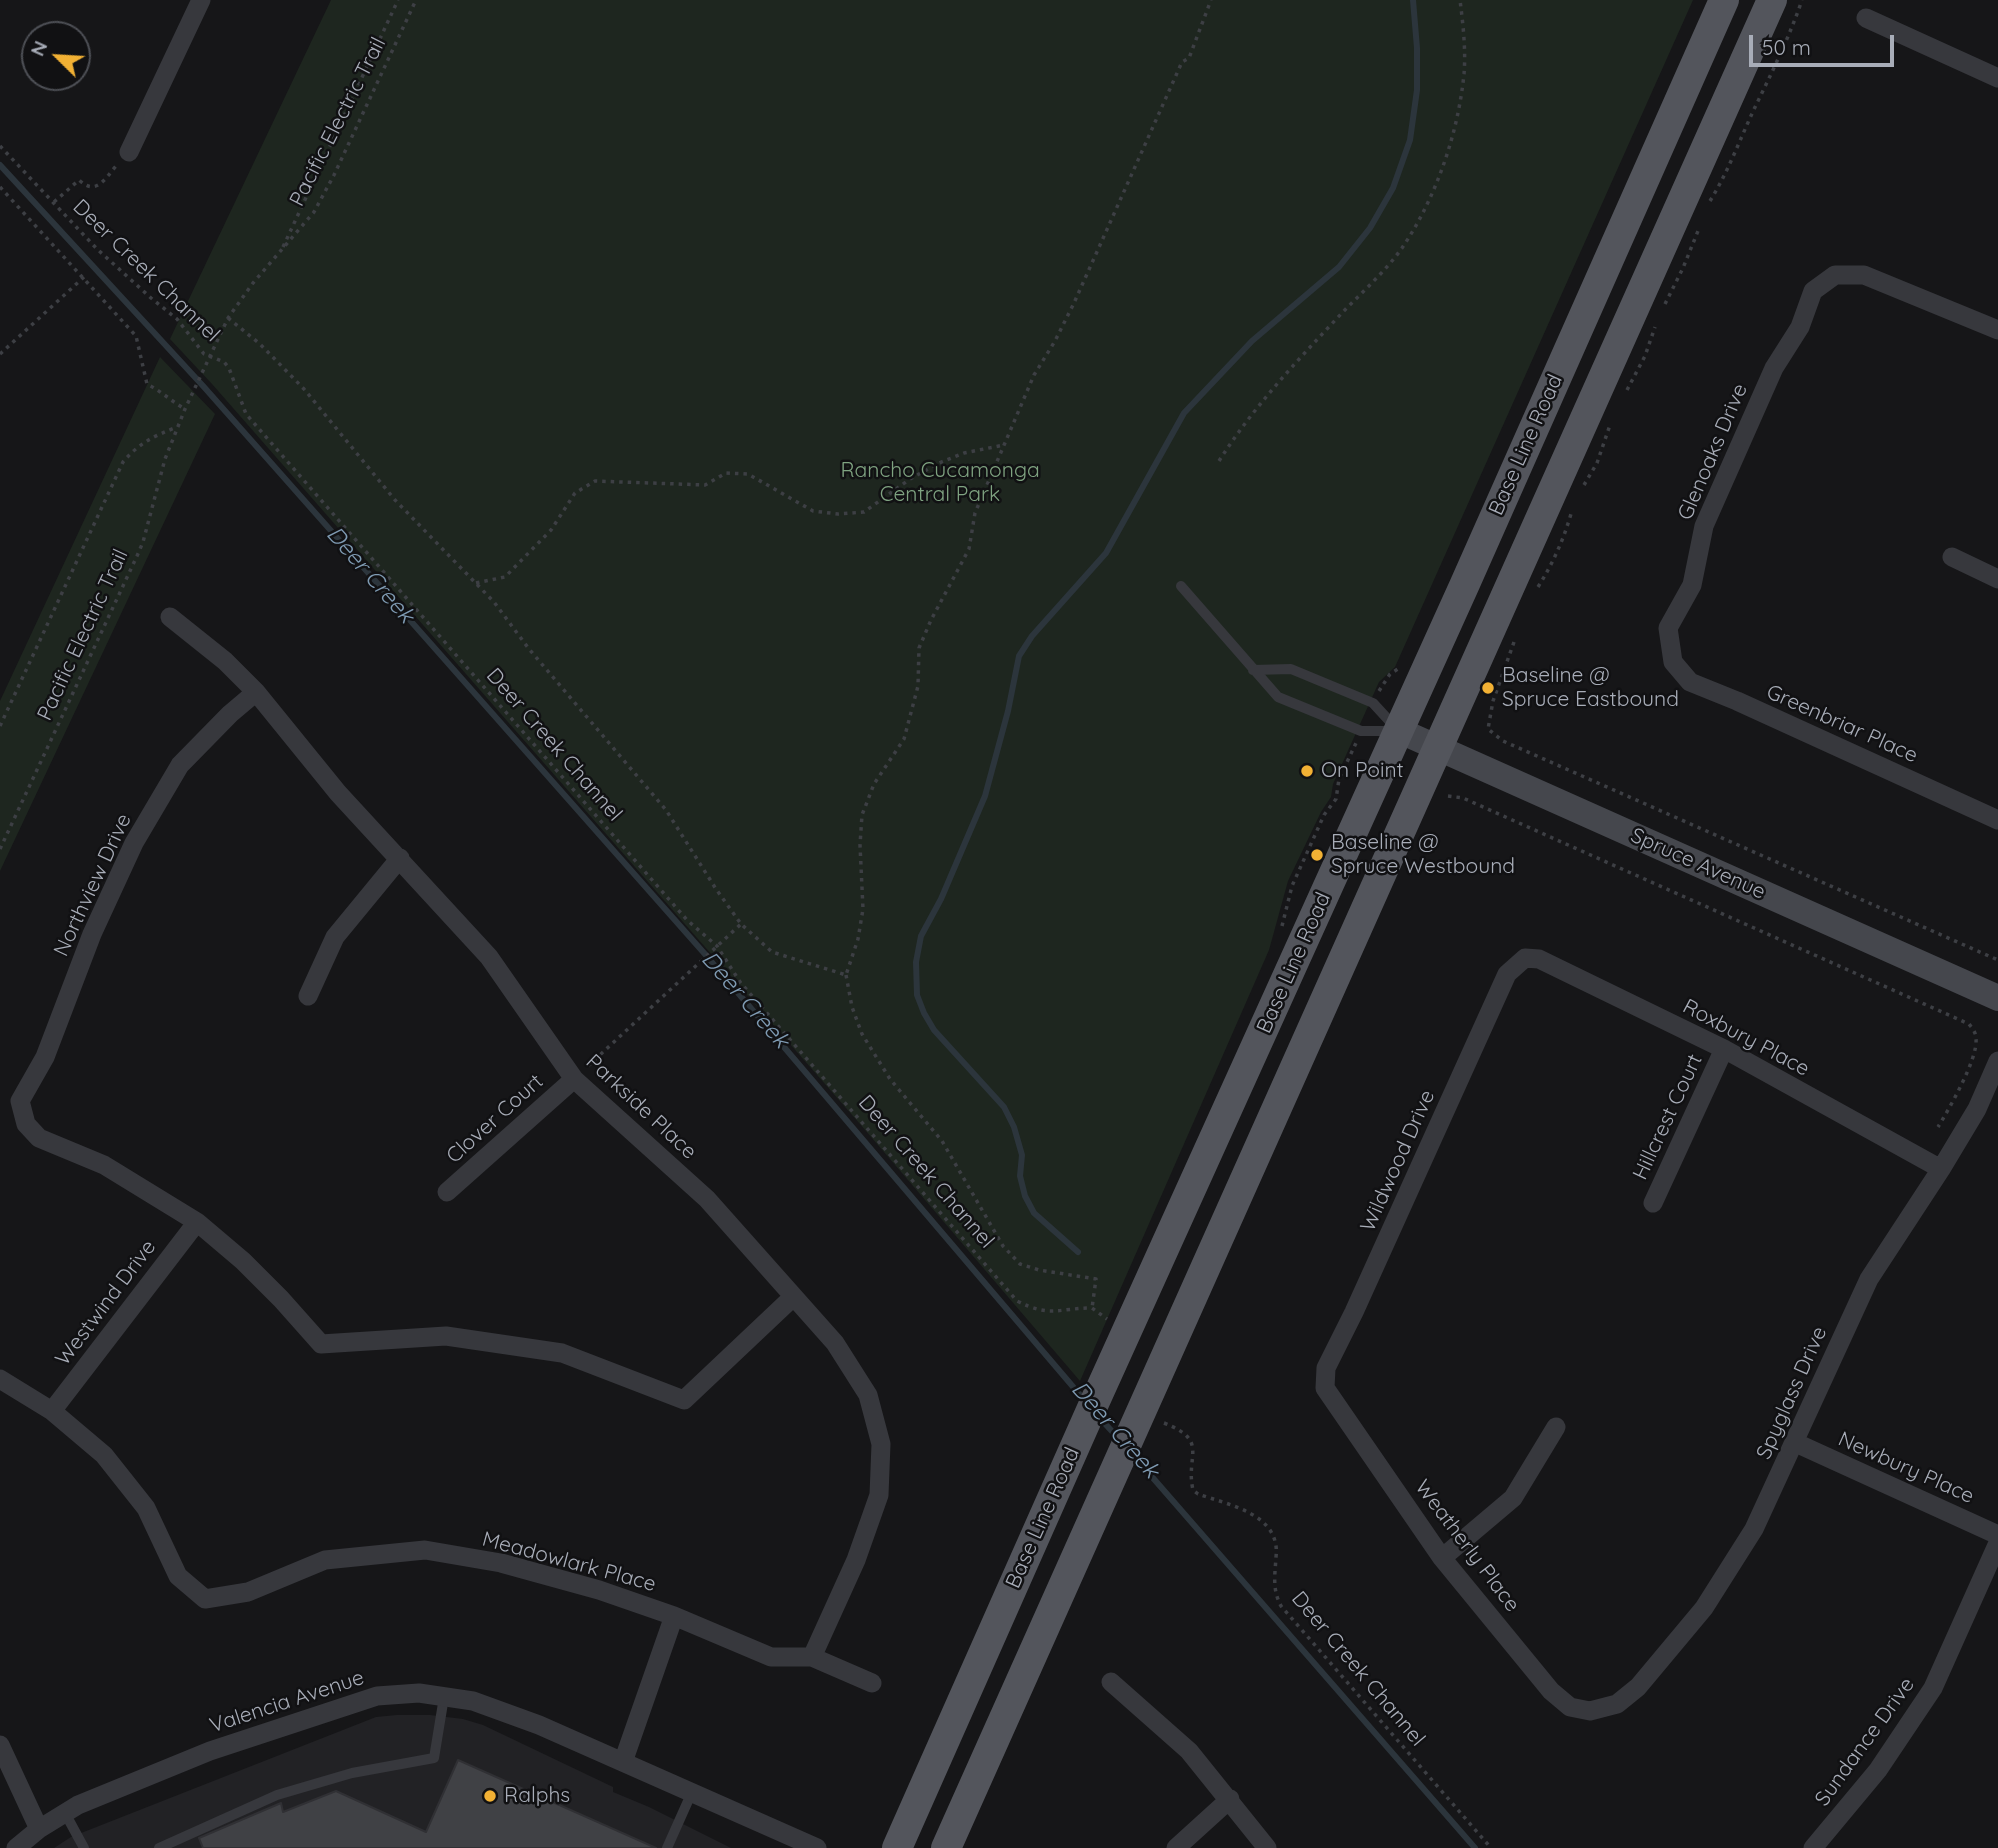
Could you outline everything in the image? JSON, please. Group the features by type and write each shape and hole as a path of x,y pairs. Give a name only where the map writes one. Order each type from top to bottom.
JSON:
{"main road":[{"name":"Base Line Road","path":"897,1848 1724,0"},
{"name":"Base Line Road","path":"946,1848 1772,0"}],"street":[{"path":"129,152 201,0"},
{"path":"1866,18 1998,78"},
{"name":"Glenoaks Drive","path":"1673,662 1668,628 1692,585 1704,526 1774,368 1800,327 1813,291 1835,275 1864,275 1998,330"},
{"path":"1952,557 1998,579"},
{"name":"Parkside Place","path":"170,617 225,661 256,692 338,793 489,957 574,1079 707,1199 835,1343 868,1395 881,1444 879,1495 856,1560 813,1657"},
{"name":"Greenbriar Place","path":"1673,662 1690,682 1998,820"},
{"name":"Northview Drive","path":"197,1222 104,1165 39,1138 26,1124 20,1101 45,1057 92,934 134,843 180,765 230,714 256,692"},
{"name":"Spruce Avenue","path":"1398,730 1998,998"},
{"path":"308,996 335,937 400,858"},
{"name":"Roxbury Place","path":"1525,958 1539,958 1724,1049 1941,1169"},
{"name":"Wildwood Drive","path":"1325,1388 1326,1368 1507,974 1525,958"},
{"name":"Hillcrest Court","path":"1653,1203 1724,1049"},
{"name":"Spyglass Drive","path":"1590,1711 1617,1704 1638,1687 1704,1608 1754,1529 1796,1443 1860,1294 1977,1109 1998,1061"},
{"name":"Clover Court","path":"447,1192 574,1079"},
{"path":"197,1222 243,1261 321,1344 446,1336 562,1353 684,1400 793,1297"},
{"name":"Westwind Drive","path":"52,1411 197,1222"},
{"path":"0,1379 52,1411"},
{"name":"Weatherly Place","path":"1325,1388 1442,1558 1551,1691 1570,1707 1590,1711"},
{"name":"Meadowlark Place","path":"52,1411 104,1455 146,1508 178,1576 205,1599 248,1592 325,1560 425,1550 501,1563 600,1590 674,1616 771,1657 813,1657 872,1683"},
{"path":"1442,1558 1513,1498 1556,1427"},
{"name":"Newbury Place","path":"1796,1443 1998,1535"},
{"name":"Sundance Drive","path":"1813,1848 1878,1770 1933,1688 1998,1543"},
{"path":"623,1762 674,1616"},
{"path":"1111,1682 1189,1751 1268,1848"},
{"name":"Valencia Avenue","path":"16,1848 39,1829 78,1805 210,1751 377,1696 419,1693 472,1701 528,1721 817,1848"},
{"path":"0,1745 39,1829"},
{"path":"1176,1848 1230,1799"}],"lane":[{"path":"1181,586 1278,697 1361,731 1398,730"},
{"path":"1253,670 1291,669 1373,703 1398,730"},
{"path":"159,1848 277,1795 352,1773 433,1758 444,1697"},
{"path":"671,1847 692,1792"},
{"path":"65,1813 84,1848"}],"path":[{"name":"Pacific Electric Trail","path":"280,252 398,0"},
{"name":"Pacific Electric Trail","path":"0,849 143,542 165,459 204,368 229,318 253,283 314,212 416,0"},
{"path":"1108,1320 1092,1308 1096,1279 1039,1270 1020,1264 1003,1246 942,1141 890,1079 862,1034 852,1007 846,975 858,939 863,909 860,845 862,815 874,785 904,739 918,686 919,648 931,620 970,549 975,513 1034,375 1074,303 1182,62 1189,58 1211,0"},
{"path":"1219,461 1242,425 1271,388 1401,249 1422,214 1445,159 1457,116 1464,72 1460,0"},
{"path":"1706,210 1724,178 1785,48 1802,0"},
{"name":"Deer Creek Channel","path":"0,146 97,249 177,319 201,351 224,362 229,368 246,414 687,920 717,946 740,982 1017,1301 1030,1308 1055,1313 1092,1308"},
{"path":"54,202 79,180 88,187 99,185 129,152"},
{"path":"0,187 136,336 147,384 162,391 185,410"},
{"path":"1662,310 1699,228"},
{"path":"0,354 84,277"},
{"path":"229,318 260,344 304,389 395,500 494,602 528,649 666,810 741,924 772,952 846,975"},
{"path":"1621,398 1645,356 1656,323"},
{"path":"1582,488 1605,445 1613,416"},
{"name":"Pacific Electric Trail","path":"0,726 123,462 148,438 177,427"},
{"path":"476,583 505,577 551,530 575,493 595,481 705,485 726,473 748,474 813,510 838,514 863,512 909,479 951,458 1004,445"},
{"path":"1537,589 1555,558 1572,511"},
{"path":"1514,641 1489,715 1488,729 1503,741 1998,960"},
{"path":"1383,682 1400,667"},
{"path":"1448,796 1463,798 1969,1024 1977,1040 1974,1054 1938,1127"},
{"path":"574,1079 741,924"},
{"name":"Deer Creek Channel","path":"1164,1423 1191,1438 1193,1490 1250,1512 1269,1529 1277,1553 1274,1585 1281,1606 1492,1848"}],"shaded area":[{"path":"430,1715 463,1719 483,1725 613,1787 613,1792 731,1848 54,1848 71,1837 376,1717"}],"green space":[{"name":"Rancho Cucamonga Central Park","path":"331,0 1693,0 1395,667 1379,682 1333,784 1331,797 1288,881 1269,950 1080,1381 860,1124 170,339"},
{"path":"160,357 215,414 0,871 0,701"}],"building":[{"path":"458,1760 656,1848 203,1848 199,1838 281,1803 283,1812 336,1791 426,1832"}],"waterway":[{"path":"1078,1252 1034,1213 1025,1196 1020,1176 1022,1155 1014,1127 1004,1107 934,1030 924,1013 917,995 916,962 921,936 941,899 985,796 1008,711 1019,656 1032,636 1106,553 1184,413 1252,341 1339,267 1370,228 1393,188 1410,140 1417,90 1413,0"},
{"name":"Deer Creek","path":"0,165 204,387 704,953 1086,1402"},
{"name":"Deer Creek","path":"1098,1416 1119,1439"},
{"name":"Deer Creek","path":"1133,1455 1475,1848"}],"place":[{"name":"Baseline @ Spruce Eastbound","path":"1488,688"},
{"name":"On Point","path":"1307,771"},
{"name":"Baseline @ Spruce Westbound","path":"1317,855"},
{"name":"Ralphs","path":"490,1796"}]}
